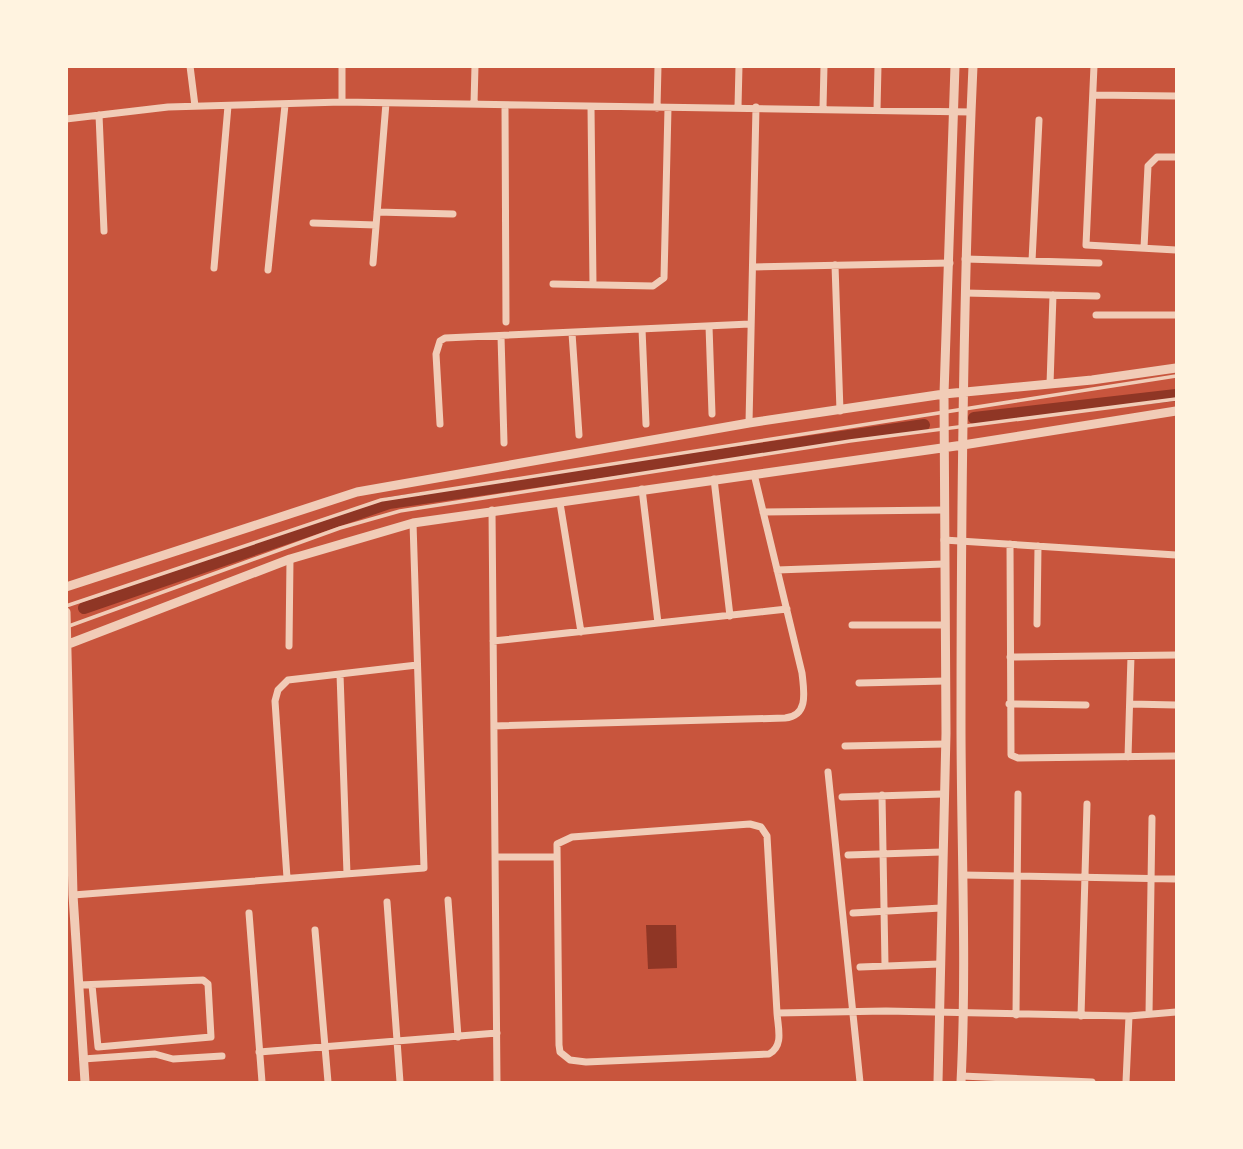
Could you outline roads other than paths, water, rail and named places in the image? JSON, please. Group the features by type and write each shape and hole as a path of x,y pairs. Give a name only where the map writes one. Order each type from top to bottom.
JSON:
{"street":[{"path":"190,66 195,106"},
{"path":"342,66 342,102"},
{"path":"474,104 475,66"},
{"path":"657,108 658,66"},
{"path":"738,107 739,66"},
{"path":"822,108 824,66"},
{"path":"877,110 878,66"},
{"path":"938,1083 946,744 943,414 950,263 951,112 955,66"},
{"path":"973,66 963,392 962,875 965,1014 962,1079 1092,1082"},
{"path":"1094,66 1086,245 1177,250"},
{"path":"1093,96 1177,96"},
{"path":"66,119 195,106 342,102 971,112"},
{"path":"373,263 386,103"},
{"path":"268,270 285,104"},
{"path":"214,268 228,106"},
{"path":"505,106 506,322"},
{"path":"591,107 593,285"},
{"path":"749,423 756,107"},
{"path":"553,284 653,286 664,278 668,108"},
{"path":"99,115 104,231"},
{"path":"1032,261 1039,120"},
{"path":"1144,248 1149,166 1157,157 1177,157"},
{"path":"377,212 453,214"},
{"path":"313,223 376,225"},
{"path":"965,259 1099,263"},
{"path":"753,267 950,263"},
{"path":"835,265 840,412"},
{"path":"965,293 1097,296"},
{"path":"1050,384 1054,295"},
{"path":"1096,315 1177,315"},
{"path":"440,424 436,354 439,341 445,338 750,324"},
{"path":"709,326 712,414"},
{"path":"642,329 646,424"},
{"path":"572,333 579,436"},
{"path":"501,336 504,443"},
{"path":"66,587 357,492 749,423 840,412 944,394 1177,368"},
{"path":"68,645 290,559 413,523 963,445 1177,411"},
{"path":"494,726 794,718 804,703 803,685 754,474"},
{"path":"714,480 730,616"},
{"path":"642,489 658,623"},
{"path":"560,503 580,632"},
{"path":"492,510 497,1083"},
{"path":"763,512 944,510"},
{"path":"73,895 424,868 413,523"},
{"path":"944,540 1177,555"},
{"path":"1010,544 1009,748 1013,757 1177,756"},
{"path":"1037,624 1038,546"},
{"path":"289,646 290,559"},
{"path":"777,570 944,564"},
{"path":"493,641 786,609"},
{"path":"66,612 73,895 85,1083"},
{"path":"852,625 945,625"},
{"path":"1010,657 1177,655"},
{"path":"1128,757 1131,656"},
{"path":"287,878 275,696 288,680 417,665"},
{"path":"340,674 346,874"},
{"path":"859,683 946,681"},
{"path":"1009,704 1086,705"},
{"path":"1129,704 1177,705"},
{"path":"845,746 946,744"},
{"path":"828,772 860,1083"},
{"path":"842,797 943,794"},
{"path":"1016,1015 1018,794"},
{"path":"882,795 885,965"},
{"path":"1081,1016 1087,804"},
{"path":"1149,1014 1152,818"},
{"path":"750,824 761,827 767,835 777,1013 780,1042 776,1050 769,1054 586,1062 570,1060 560,1052 559,1045 555,857 557,844 572,837 750,824"},
{"path":"849,855 942,852"},
{"path":"495,857 555,857"},
{"path":"962,875 1177,879"},
{"path":"449,900 458,1037"},
{"path":"387,902 400,1083"},
{"path":"853,913 941,908"},
{"path":"249,913 262,1083"},
{"path":"315,930 328,1083"},
{"path":"860,967 940,964"},
{"path":"79,985 202,980 208,984 211,1037 98,1047 92,985"},
{"path":"777,1013 939,1012 1129,1016 1177,1012"},
{"path":"1126,1083 1129,1016"},
{"path":"259,1052 497,1033"},
{"path":"83,1059 155,1054 173,1059 222,1056"}],"lane":[{"path":"66,606 381,500 1177,376"},
{"path":"67,626 340,528 400,511 850,440 963,428 1177,399"}],"waterway":[{"path":"974,418 1176,395"},
{"path":"84,608 389,503 924,425"}]}
